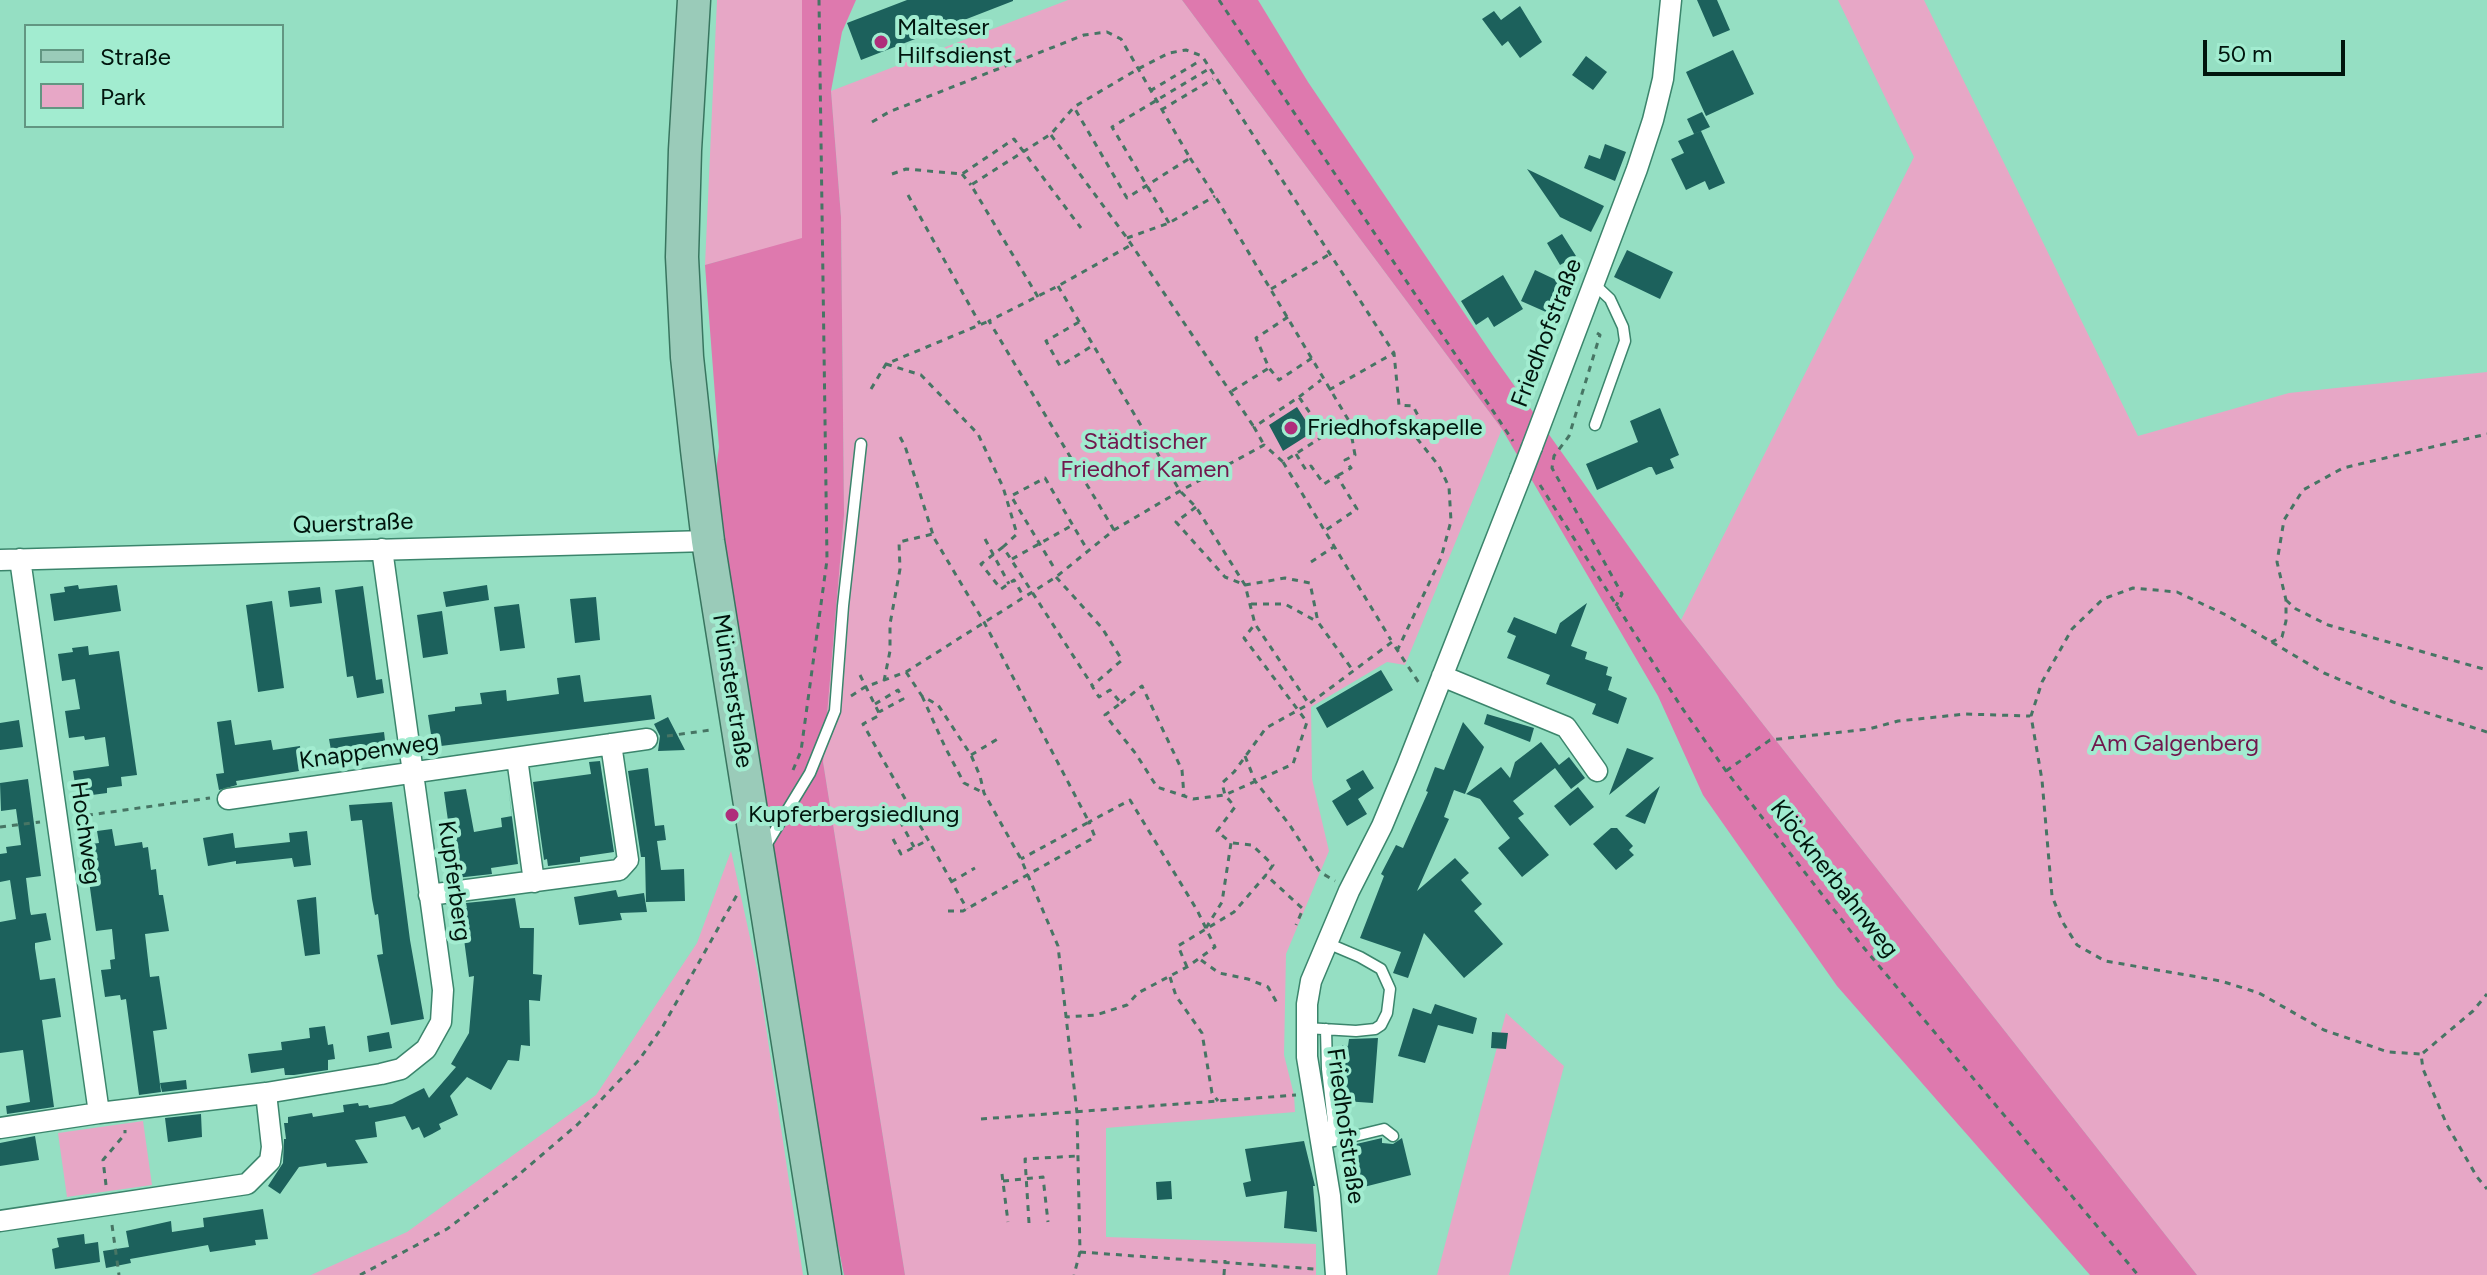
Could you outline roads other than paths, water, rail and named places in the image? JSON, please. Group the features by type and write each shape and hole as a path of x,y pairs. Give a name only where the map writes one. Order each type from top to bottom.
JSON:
{"main road":[{"name":"Münsterstraße","path":"694,0 682,257 687,357 708,541 825,1275"}],"street":[{"name":"Friedhofstraße","path":"1336,1274 1326,1143 1311,1093 1316,1029 1311,981 1349,891 1382,826 1442,676 1528,478 1524,446 1579,323 1653,120 1663,79 1671,0"},
{"name":"Querstraße","path":"10,560 708,541"},
{"name":"Kupferberg","path":"0,1128 266,1093 401,1069 426,1049 441,1022 443,1008 382,549"},
{"name":"Hochweg","path":"10,560 57,819 99,1113"},
{"path":"1442,676 1566,727 1597,771"},
{"name":"Knappenweg","path":"228,799 647,739"},
{"path":"429,895 619,870 628,860 611,744"},
{"path":"517,758 534,882"},
{"path":"0,1221 247,1184 270,1161 272,1147 266,1093"}],"lane":[{"path":"1594,284 1610,299 1623,327 1625,341 1595,425"},
{"path":"759,856 810,773 835,711 861,444"},
{"path":"1326,1143 1333,1122 1327,1069 1316,1029 1375,1029 1381,1025 1390,1000 1390,989 1381,969 1327,943"},
{"path":"1326,1143 1384,1129 1393,1136"}],"place":[{"name":"Malteser Hilfsdienst","path":"881,42"},
{"name":"Friedhofskapelle","path":"1291,428"},
{"name":"Kupferbergsiedlung","path":"732,815"}],"park label":[{"name":"Städtischer Friedhof Kamen","path":"1145,456"},
{"name":"Am Galgenberg","path":"2175,744"}]}
